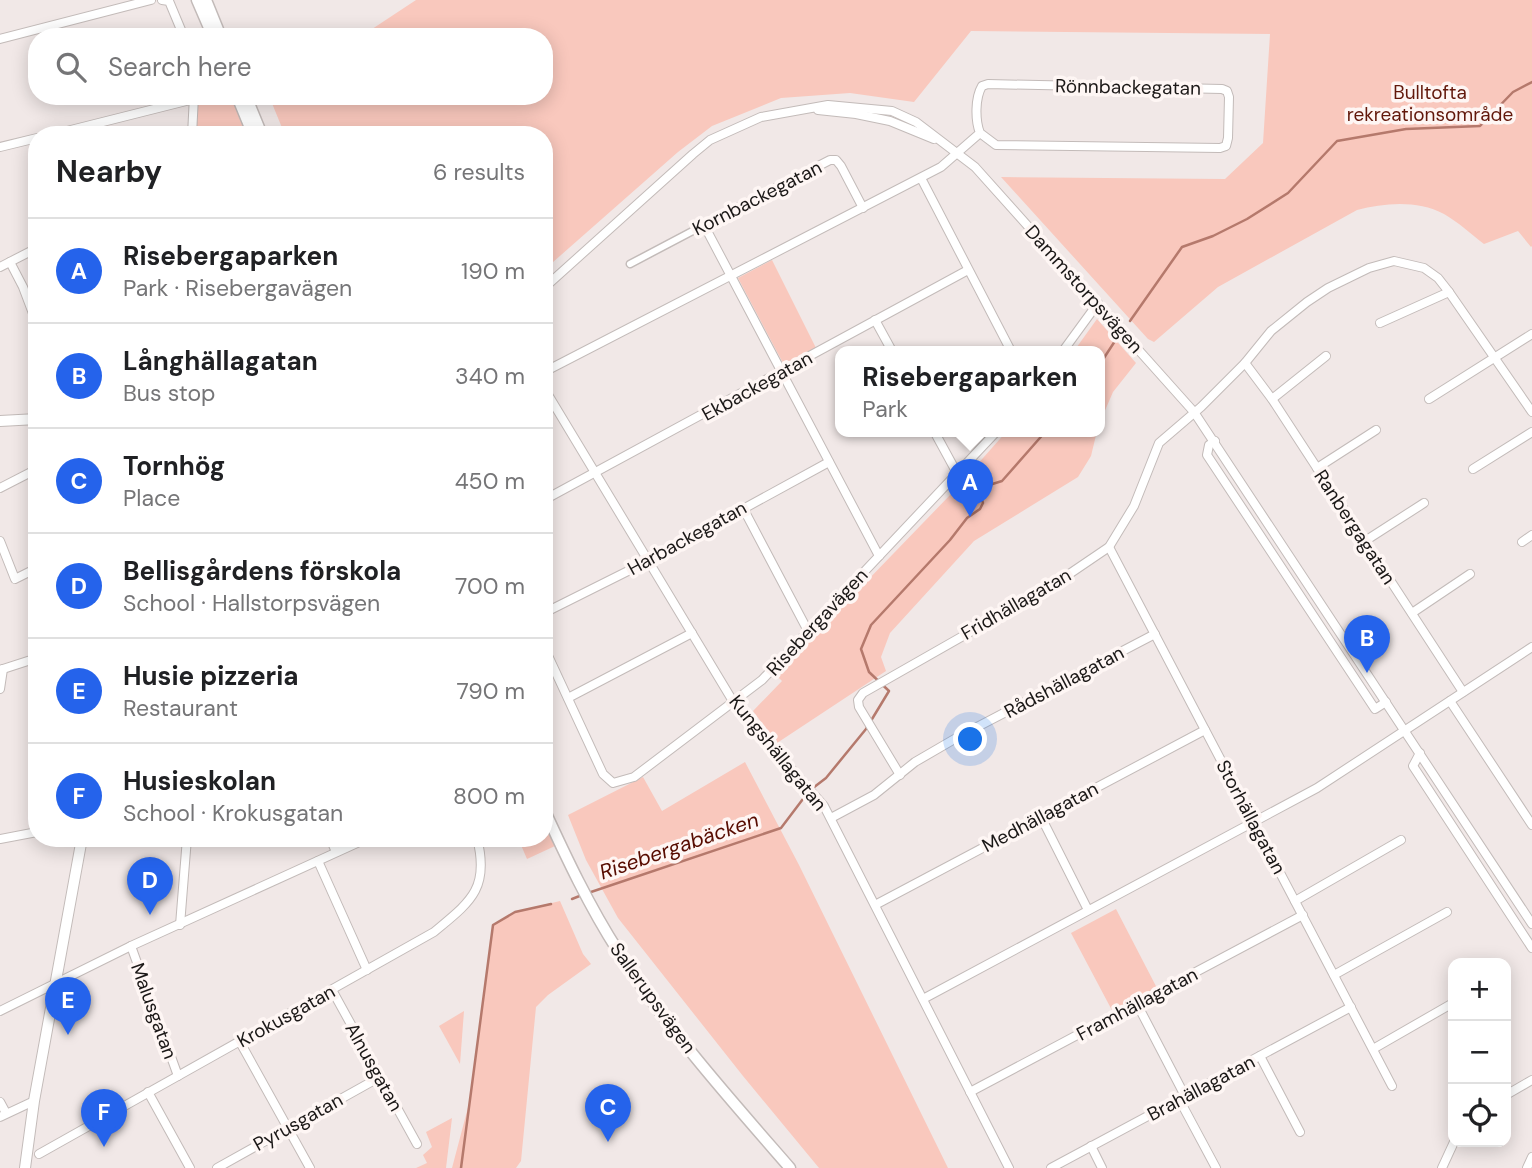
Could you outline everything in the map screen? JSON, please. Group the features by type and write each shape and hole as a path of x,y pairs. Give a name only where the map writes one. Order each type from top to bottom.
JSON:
{"main road":[{"path":"197,0 209,28"},
{"path":"206,0 217,28"},
{"path":"241,105 250,126"},
{"path":"250,105 258,126"},
{"name":"Sallerupsvägen","path":"553,829 588,900 617,950 649,996 790,1168"}],"street":[{"path":"43,28 151,0"},
{"path":"165,1 179,28"},
{"path":"0,39 28,32"},
{"name":"Rönnbackegatan","path":"988,84 1222,89 1227,91 1229,97 1228,138 1226,146 1220,148 996,145 980,133 977,125 978,93 982,86 988,84"},
{"path":"85,126 164,105"},
{"path":"192,126 194,105"},
{"name":"Dammstorpsvägen","path":"553,280 710,140 761,117 805,109 856,114 890,121 946,144 975,167 1195,412 1532,924"},
{"path":"553,367 921,178 941,167 980,133"},
{"path":"0,147 28,140"},
{"name":"Kornbackegatan","path":"630,264 830,160 836,160 841,166 863,208"},
{"path":"921,178 1009,346"},
{"path":"704,225 879,556"},
{"path":"0,267 28,253"},
{"name":"Fridhällagatan","path":"900,775 866,720 858,700 875,684 1056,583 1109,547 1134,506 1159,443 1245,363 1271,331 1328,288 1383,263 1394,261 1424,268 1438,278 1449,292 1532,412"},
{"path":"10,262 28,300"},
{"name":"Ekbackegatan","path":"553,496 968,270"},
{"path":"1380,323 1449,292"},
{"path":"1067,346 1098,303"},
{"path":"875,320 888,346"},
{"path":"1429,400 1532,334"},
{"path":"1272,399 1326,356"},
{"name":"Ranbergagatan","path":"1245,363 1272,399 1463,692"},
{"name":"Kungshällagatan","path":"553,403 734,703 818,797 831,818 1009,1168"},
{"path":"0,421 28,419"},
{"path":"1317,468 1376,430"},
{"path":"1473,469 1532,432"},
{"path":"937,437 958,475"},
{"name":"Risebergavägen","path":"568,698 603,774 613,783 634,777 762,680 992,437"},
{"name":"Dammstorpsvägen","path":"1215,441 1209,445 1207,455 1376,709 1386,702"},
{"name":"Harbackegatan","path":"553,608 648,561 830,462"},
{"path":"0,488 28,474"},
{"path":"1365,541 1424,503"},
{"path":"743,508 808,631"},
{"path":"1522,542 1532,536"},
{"path":"0,541 15,579 28,572"},
{"name":"Storhällagatan","path":"1109,547 1392,1086"},
{"path":"1412,613 1470,574"},
{"path":"553,666 568,698 692,633"},
{"name":"Rådshällagatan","path":"831,818 874,794 915,762 958,737 1155,634"},
{"path":"923,999 1317,788 1532,647"},
{"path":"0,689 1,670 28,661"},
{"path":"1450,701 1532,825"},
{"name":"Medhällagatan","path":"875,905 1205,730"},
{"name":"Dammstorpsvägen","path":"1420,753 1413,766 1532,948"},
{"path":"1041,817 1088,910"},
{"path":"0,839 28,834"},
{"path":"1295,901 1401,841"},
{"path":"25,1168 34,1101 80,847"},
{"path":"180,925 186,847"},
{"path":"334,847 336,852"},
{"path":"0,1011 131,946 347,847"},
{"name":"Krokusgatan","path":"39,1154 434,932 471,899 477,889 481,868 478,847"},
{"path":"318,861 367,970"},
{"path":"1334,975 1447,912"},
{"name":"Framhällagatan","path":"970,1093 1303,915"},
{"name":"Malusgatan","path":"131,946 178,1076"},
{"name":"Alnusgatan","path":"332,990 417,1144"},
{"path":"1137,1004 1216,1168"},
{"path":"1373,1049 1448,1006"},
{"name":"Brahällagatan","path":"1051,1168 1351,1007"},
{"path":"240,1042 310,1168"},
{"path":"1259,1056 1300,1132"},
{"name":"Pyrusgatan","path":"217,1168 380,1077"},
{"path":"1511,1092 1532,1080"},
{"path":"148,1093 190,1168"},
{"path":"0,1102 3,1115 34,1101"},
{"path":"1091,1146 1102,1168"},
{"path":"1442,1168 1452,1147"},
{"path":"1528,1167 1532,1157"}],"green space":[{"name":"Bulltofta rekreationsområde","path":"416,0 1532,0 1532,246 1518,231 1484,244 1449,217 1423,206 1390,204 1357,210 1218,287 1154,342 1148,339 1001,177 1225,179 1263,143 1270,34 971,31 914,102 850,93 781,98 712,126 678,152 553,262 553,126 281,126 273,105 553,105 553,28 374,28"},
{"path":"198,105 236,105 245,126 196,126"},
{"path":"772,260 816,348 784,365 738,278"},
{"path":"1097,319 1136,363 1113,392 1105,410 1105,346 1078,346"},
{"path":"1002,437 1096,437 1091,456 1078,477 974,541 890,633 881,657 886,671 777,743 753,711 782,681 776,675 951,494"},
{"path":"745,762 799,865 948,1168 819,1168 618,918 586,860 568,815 643,777 662,811"},
{"path":"522,847 553,847 527,859"},
{"path":"560,901 583,954 591,964 536,1007 521,1161 516,1168 452,1168 471,1096 493,925 515,912"},
{"path":"1116,909 1159,992 1115,1016 1071,933"},
{"path":"464,1011 460,1064 439,1026"},
{"path":"452,1118 446,1168 416,1168 427,1163 423,1155 432,1147 426,1132"}],"waterway":[{"path":"1130,321 1182,247 1213,236 1247,219 1288,193 1337,141 1406,129 1480,126 1513,92 1532,82"},
{"name":"Risebergabäcken","path":"1105,356 1115,341"},
{"name":"Risebergabäcken","path":"588,893 781,828 809,791 826,778 866,729 889,691 869,672 861,649 871,625 967,518 980,509 983,503 980,493 986,486 1002,481 1041,437"},
{"name":"Risebergabäcken","path":"572,899 582,895"},
{"name":"Risebergabäcken","path":"461,1168 493,925 515,912 551,904"}],"place":[{"name":"Risebergaparken","path":"970,517"},
{"name":"Långhällagatan","path":"1367,673"},
{"name":"Bellisgårdens förskola","path":"150,915"},
{"name":"Husie pizzeria","path":"68,1035"},
{"name":"Tornhög","path":"608,1142"},
{"name":"Husieskolan","path":"104,1147"}]}
